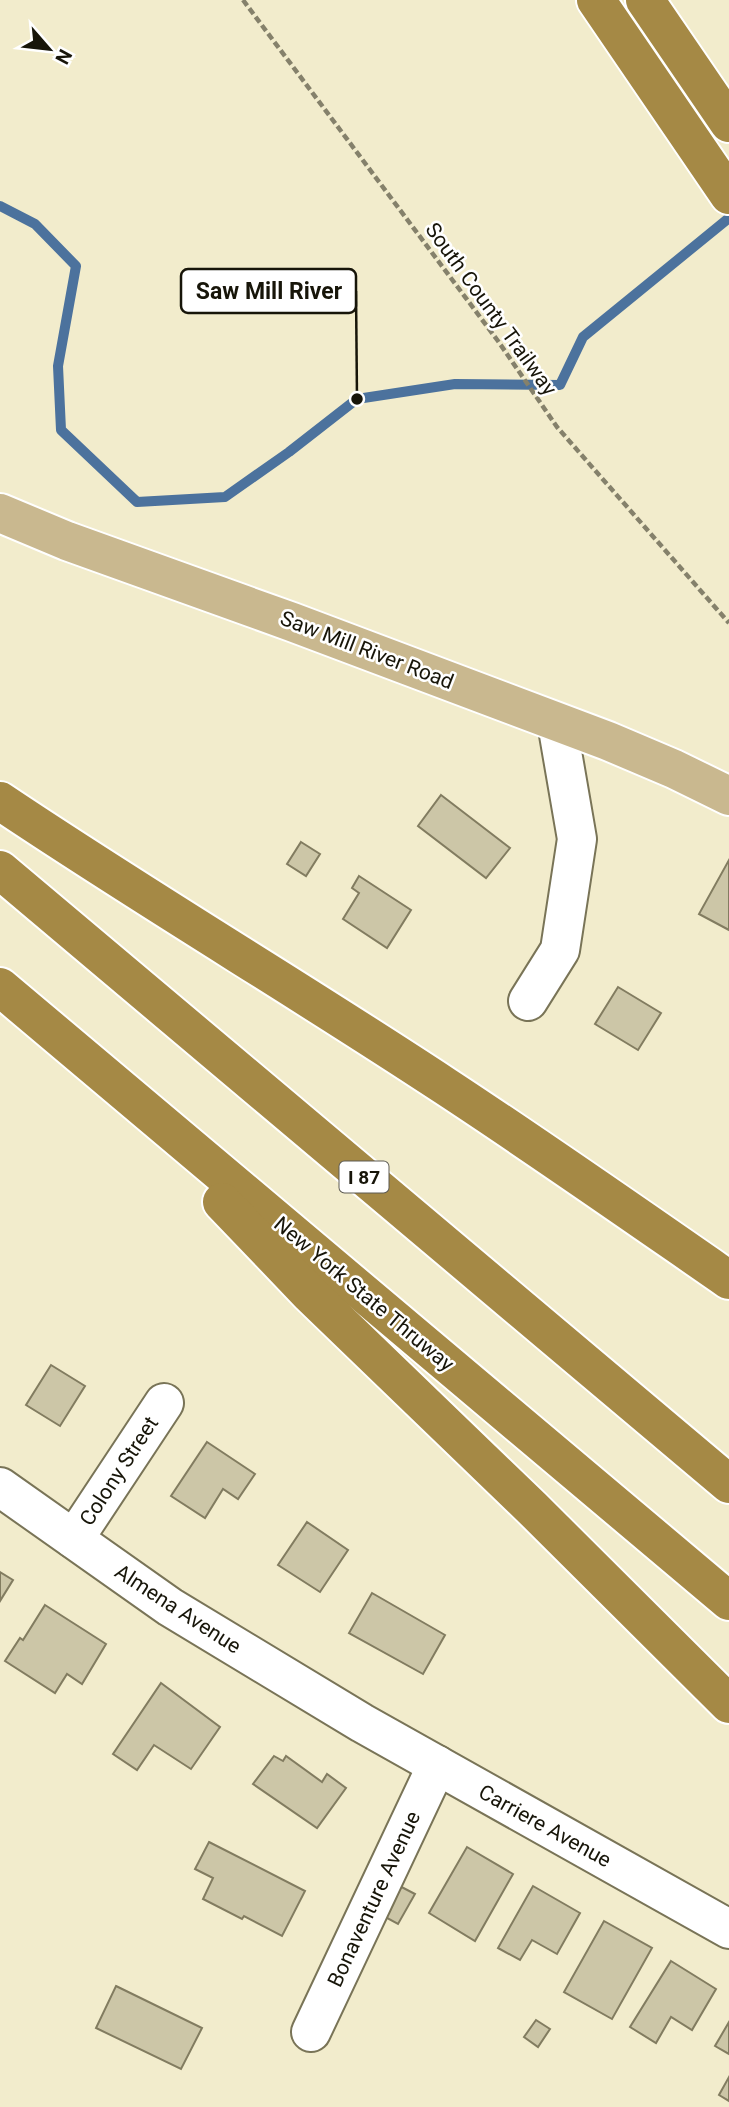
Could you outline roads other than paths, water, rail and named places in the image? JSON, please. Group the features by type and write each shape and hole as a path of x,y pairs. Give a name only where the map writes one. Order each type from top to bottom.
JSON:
{"highway":[{"path":"596,0 720,183"},
{"path":"645,0 729,123"},
{"path":"0,801 457,1093 729,1280"},
{"name":"I 87","path":"0,870 729,1484"},
{"name":"New York State Thruway","path":"0,987 729,1601"},
{"path":"85,1058 310,1294 532,1508 729,1704"}],"main road":[{"name":"Saw Mill River Road","path":"0,513 67,541 267,612 608,741 729,796"}],"street":[{"path":"528,1001 560,950 577,839 557,723"},
{"name":"Colony Street","path":"74,1539 164,1403"},
{"name":"Almena Avenue","path":"0,1487 170,1607 362,1723"},
{"name":"Carriere Avenue","path":"362,1723 729,1929"},
{"name":"Bonaventure Avenue","path":"311,2032 437,1765"}],"waterway":[{"path":"0,206 35,224 76,266 58,366 61,430 137,502 225,497 357,399 455,384 560,385 583,337 729,218"}],"place":[{"name":"Saw Mill River","path":"357,399"}]}
